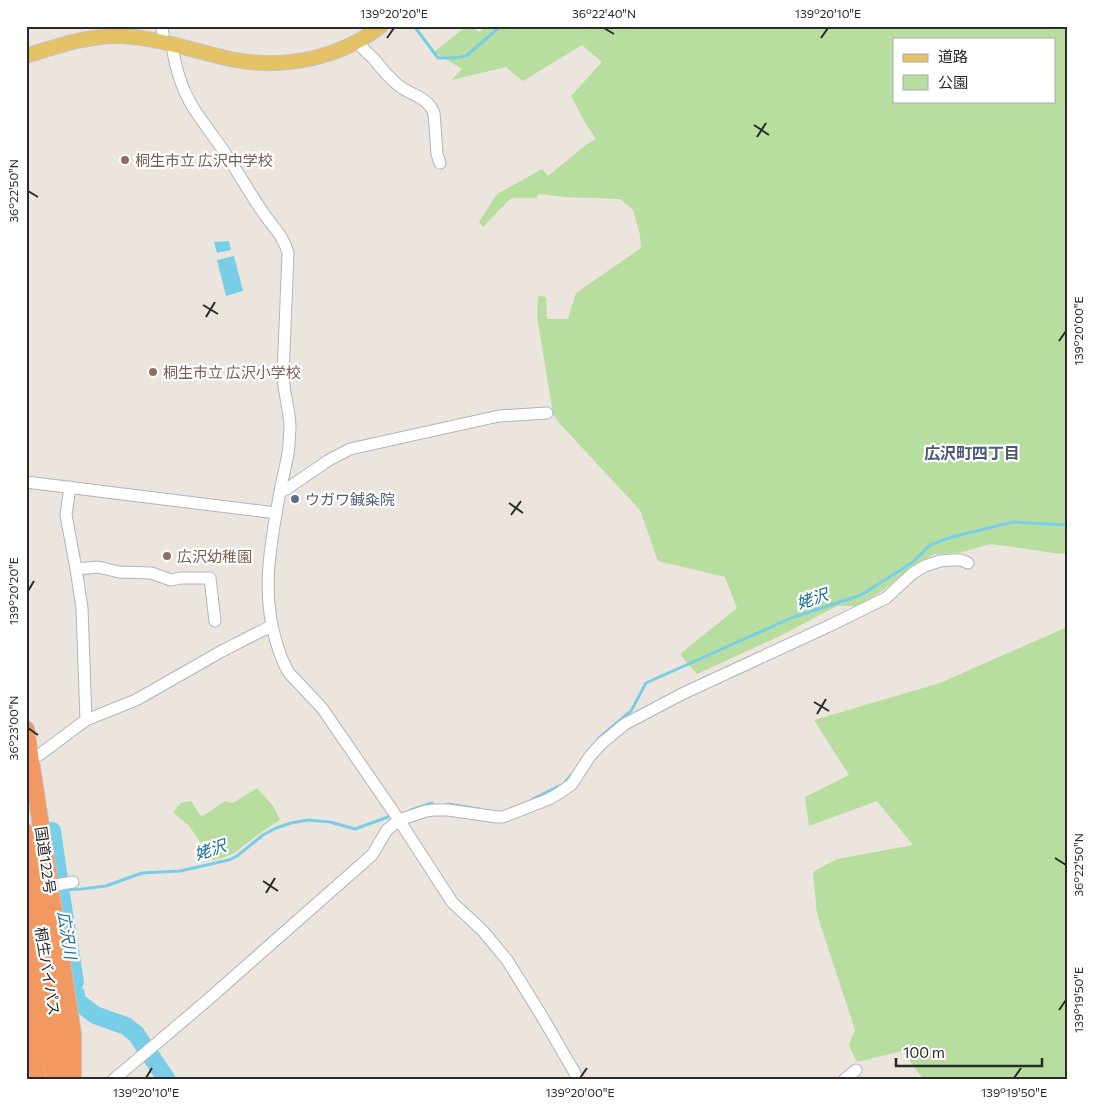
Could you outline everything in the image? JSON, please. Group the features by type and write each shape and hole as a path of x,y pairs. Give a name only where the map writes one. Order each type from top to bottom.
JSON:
{"highway":[{"name":"国道122号","path":"26,729 73,1034 74,1080"},
{"name":"桐生バイパス","path":"26,832 55,1080"},
{"name":"桐生バイパス","path":"26,913 48,1010 67,1080"},
{"path":"26,989 38,1080"}],"main road":[{"path":"26,56 60,45 100,37 124,36 167,43 230,59 264,63 292,62 336,51 358,42 381,26"}],"street":[{"path":"162,26 178,74 193,108 284,241 288,253 283,376 284,396 290,426 289,447 276,512 268,578 271,626 280,655 285,666 297,682 322,708 399,820 452,902 483,931 507,960 579,1080"},
{"path":"358,42 362,49 397,84 423,99 432,109 437,154 440,163"},
{"path":"280,492 329,460 350,449 499,416 547,412"},
{"path":"26,482 276,512"},
{"path":"70,487 66,515 82,608 86,720"},
{"path":"113,1080 372,855 387,830 399,820 434,810 503,817 549,799 572,784 590,756 625,724 684,693 886,598 913,573 925,566 945,560 961,560 968,563"},
{"path":"76,568 98,567 119,572 151,573 171,580 210,578 216,621"},
{"path":"31,758 39,755 86,720 136,700 222,651 271,626"},
{"path":"50,886 73,882"},
{"path":"844,1080 856,1070"}],"green space":[{"path":"467,26 471,26 479,32 489,26 1067,26 1067,553 1061,554 991,544 958,553 934,554 858,606 837,606 780,636 697,674 680,654 737,608 725,577 658,561 640,510 560,424 553,414 537,316 538,296 546,297 547,319 568,319 576,293 641,248 640,235 633,210 620,199 539,194 536,198 511,198 483,227 479,222 497,194 542,169 548,176 596,139 571,96 602,62 582,45 523,81 506,67 452,80 462,69 434,52"},
{"path":"1067,627 1067,1080 924,1080 902,1051 857,1062 849,1045 855,1030 817,914 813,872 837,859 913,845 877,801 809,826 805,797 849,775 814,720 940,683"},
{"path":"257,788 274,807 280,820 234,853 225,857 213,860 189,826 173,812 181,803 191,801 200,815 203,816 225,801 233,803"}],"water":[{"path":"229,241 231,250 217,253 214,242"},
{"path":"234,256 243,291 226,296 217,260"}],"waterway":[{"path":"414,26 438,58 466,56 501,26"},
{"name":"姥沢","path":"599,738 631,711 646,683 791,618 861,595 913,562 930,545 952,537 1013,522 1067,525"},
{"name":"姥沢","path":"566,781 572,774"},
{"name":"姥沢","path":"533,799 559,786"},
{"name":"姥沢","path":"411,810 432,803"},
{"name":"姥沢","path":"448,804 479,809"},
{"name":"姥沢","path":"61,890 106,886 142,873 180,871 229,860 237,856 263,835 291,823 308,820 330,822 355,829 388,817"},
{"name":"広沢川","path":"52,831 59,879"},
{"name":"広沢川","path":"60,888 75,982"},
{"name":"広沢川","path":"76,994 77,1001 95,1015 126,1026 136,1034 167,1080"}],"place":[{"name":"桐生市立 広沢中学校","path":"125,160"},
{"name":"桐生市立 広沢小学校","path":"153,372"},
{"name":"ウガワ鍼粂院","path":"295,499"},
{"name":"広沢幼稚園","path":"167,556"}],"district":[{"name":"広沢町四丁目","path":"972,452"}]}
